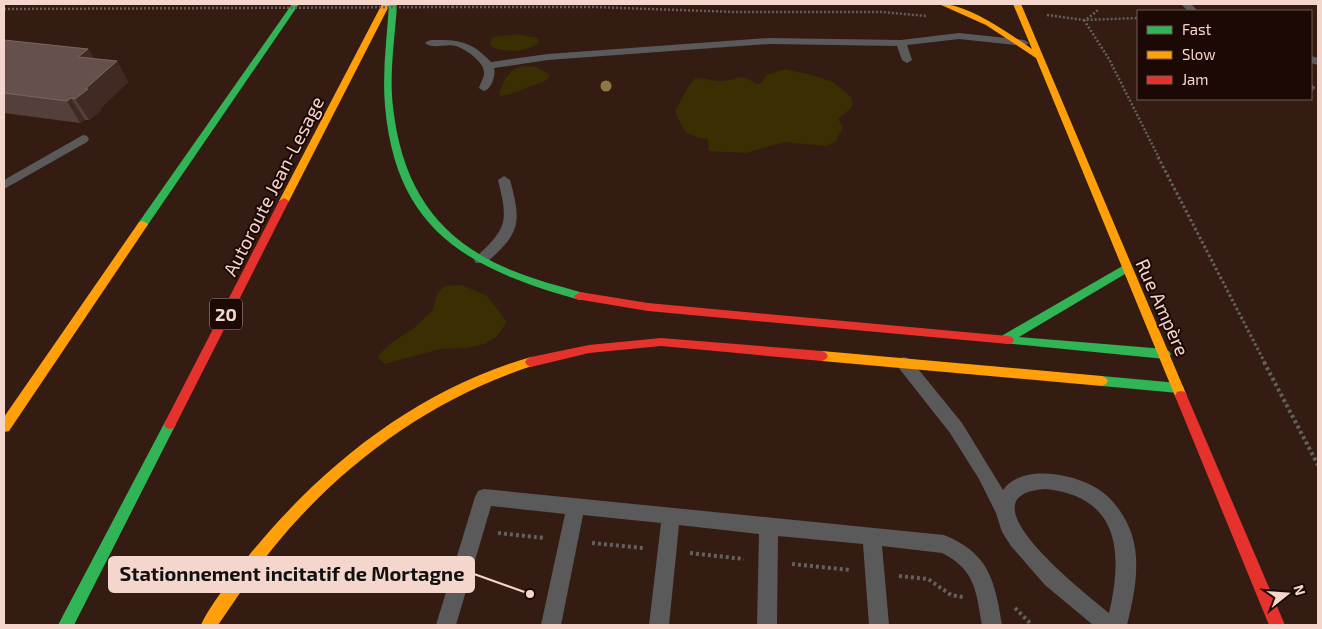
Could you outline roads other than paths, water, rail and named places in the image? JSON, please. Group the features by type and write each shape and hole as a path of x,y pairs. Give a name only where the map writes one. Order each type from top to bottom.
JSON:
{"main road":[{"path":"4,427 295,4"},
{"name":"Autoroute Jean-Lesage","path":"66,625 386,4"},
{"path":"392,4 389,109 403,170 417,201 433,222 453,241 480,260 507,273 545,287 613,302 1165,354"},
{"path":"943,4 989,23 1039,57"},
{"name":"Rue Ampère","path":"1017,4 1126,268 1165,354 1276,625"},
{"path":"1007,338 1126,268"},
{"path":"209,625 237,582 268,541 308,496 362,450 407,418 455,392 498,373 569,351 613,344 653,342 1178,388"}],"lane":[{"path":"488,66 548,56 769,41 901,44 946,36 976,37 1034,44"},
{"path":"430,43 450,42 465,45 477,54 488,66 490,72 484,88"},
{"path":"901,44 907,60"},
{"path":"4,185 83,139"},
{"path":"480,260 503,240 509,232 512,219 504,180"},
{"path":"904,363 956,428 985,474 1005,512 1009,526 1030,555 1052,578 1108,625"},
{"path":"1005,512 1007,500 1016,488 1046,480 1077,487 1092,495 1105,507 1122,535 1125,555 1126,573 1117,625"},
{"path":"446,625 484,497 944,544 969,558 982,574 992,625"},
{"path":"551,625 576,506"},
{"path":"659,625 671,516"},
{"path":"767,625 769,526"},
{"path":"872,537 879,625"}],"place":[{"name":"Stationnement incitatif de Mortagne","path":"530,594"}]}
